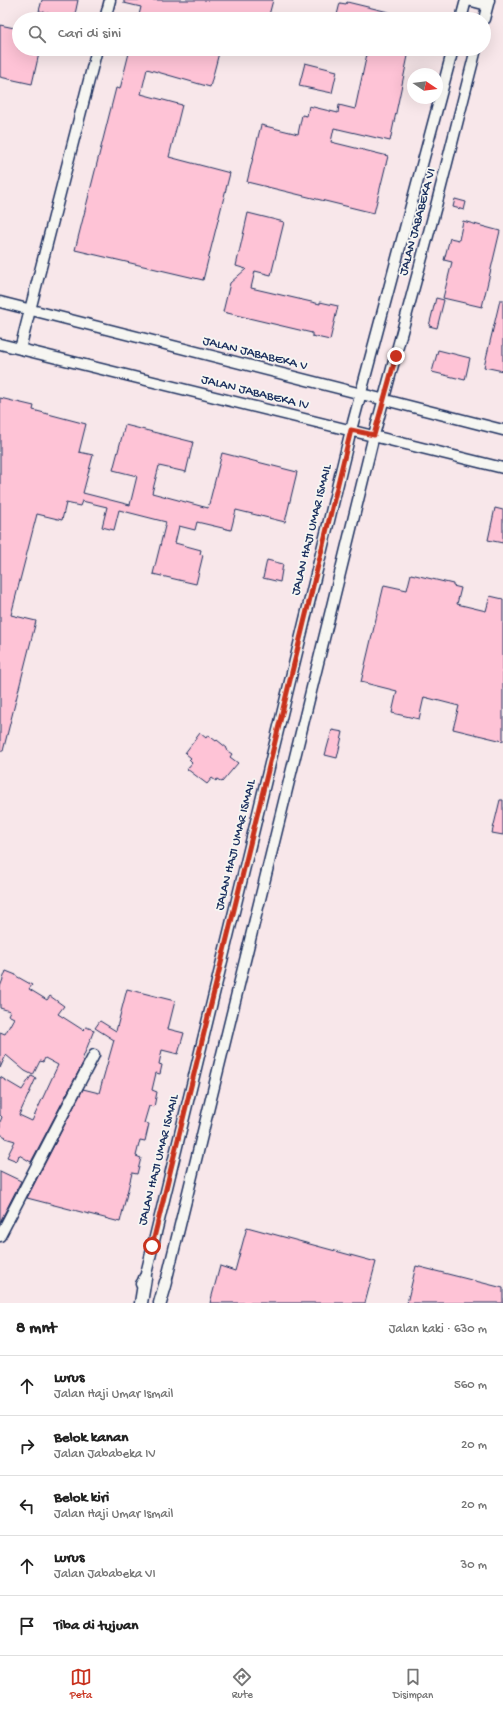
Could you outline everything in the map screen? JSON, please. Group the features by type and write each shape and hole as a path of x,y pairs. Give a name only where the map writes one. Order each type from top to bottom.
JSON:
{"main road":[{"name":"JALAN HAJI UMAR ISMAIL","path":"141,1303 145,1278"},
{"path":"160,1303 166,1282"}],"street":[{"path":"107,12 110,0"},
{"path":"463,12 467,0 488,3"},
{"path":"20,349 95,56"},
{"name":"JALAN JABABEKA VI","path":"362,394 451,56"},
{"name":"JALAN JABABEKA VI","path":"384,400 474,56"},
{"name":"JALAN JABABEKA V","path":"0,302 503,430"},
{"name":"JALAN JABABEKA IV","path":"0,344 503,468"},
{"name":"JALAN HAJI UMAR ISMAIL","path":"145,1278 351,430 362,394"},
{"path":"164,1303 166,1282 374,435 384,400"},
{"path":"0,1236 94,1055"},
{"path":"136,1303 138,1291 145,1278"}],"building":[{"path":"42,0 78,0 75,12 39,11"},
{"path":"124,0 273,0 270,12 140,12 141,7 124,3"},
{"path":"347,2 388,12 338,12 340,3 346,4"},
{"path":"0,25 12,28 12,56 38,56 32,84 0,77"},
{"path":"128,56 218,56 210,87 147,69 141,94 182,105 169,157 230,173 203,280 75,250 116,88 120,89"},
{"path":"366,56 408,56 390,141 334,128 331,142 388,156 374,213 247,182 261,125 298,134 302,115 307,116 309,106 338,113 339,105 355,109"},
{"path":"305,63 337,71 332,93 299,86"},
{"path":"455,199 466,202 464,210 453,207"},
{"path":"248,213 284,222 271,275 255,271 251,288 320,304 320,302 338,306 330,340 312,336 312,333 223,312 230,283 246,269 236,266"},
{"path":"463,221 500,231 482,307 443,298 452,262 444,260 450,238 459,240"},
{"path":"436,298 444,300 437,328 429,326"},
{"path":"500,300 503,300 503,371 484,367"},
{"path":"438,350 470,358 465,380 432,372"},
{"path":"0,398 34,406 33,410 86,424 79,452 93,455 83,493 130,505 137,476 113,470 125,425 193,442 186,472 159,466 152,493 208,508 222,453 297,472 285,522 236,510 231,530 197,522 195,530 179,526 175,543 201,550 200,554 203,555 196,584 153,574 166,522 119,510 114,530 102,527 107,507 82,501 80,506 66,503 62,520 37,514 11,615 36,621 3,751 0,751"},
{"path":"495,508 503,510 503,543 488,540"},
{"path":"267,560 283,564 280,582 263,578"},
{"path":"411,574 453,584 453,586 461,588 457,604 486,611 490,596 503,599 503,741 453,729 459,706 424,697 419,719 392,713 397,691 361,682 384,585 407,590"},
{"path":"332,730 343,732 337,758 325,755"},
{"path":"200,733 206,738 208,735 216,741 217,740 227,748 226,750 232,754 230,757 238,763 222,782 217,779 216,781 212,778 207,784 187,769 192,763 189,760 191,758 185,753"},
{"path":"500,800 503,800 503,835 492,833"},
{"path":"6,971 16,975 32,985 29,989 47,1000 50,996 64,1006 58,1014 83,1030 86,1027 94,1030 82,1060 84,1061 31,1162 19,1155 17,1161 7,1157 15,1141 5,1138 6,1137 0,1134 0,1122 2,1117 0,1115 0,1077 22,1090 31,1076 36,1078 19,1115 32,1121 58,1065 45,1058 43,1062 40,1061 33,1075 25,1071 6,1055 0,1068 0,1032 5,1034 14,1018 8,1015 10,1011 0,1008 0,987"},
{"path":"127,989 175,1001 168,1029 184,1033 178,1054 162,1050 159,1064 162,1065 160,1074 156,1073 152,1090 157,1092 154,1107 149,1106 144,1123 149,1124 145,1141 140,1140 136,1156 141,1158 137,1174 132,1173 120,1222 27,1198 83,1089 99,1093 114,1040 95,1028 100,1021 116,1031"},
{"path":"0,1171 21,1181 0,1222"},
{"path":"247,1227 376,1262 365,1303 210,1303 220,1266 235,1271"},
{"path":"416,1266 503,1288 503,1303 407,1303"}],"route":[{"path":"152,1246 351,430 374,435 396,356"}]}
